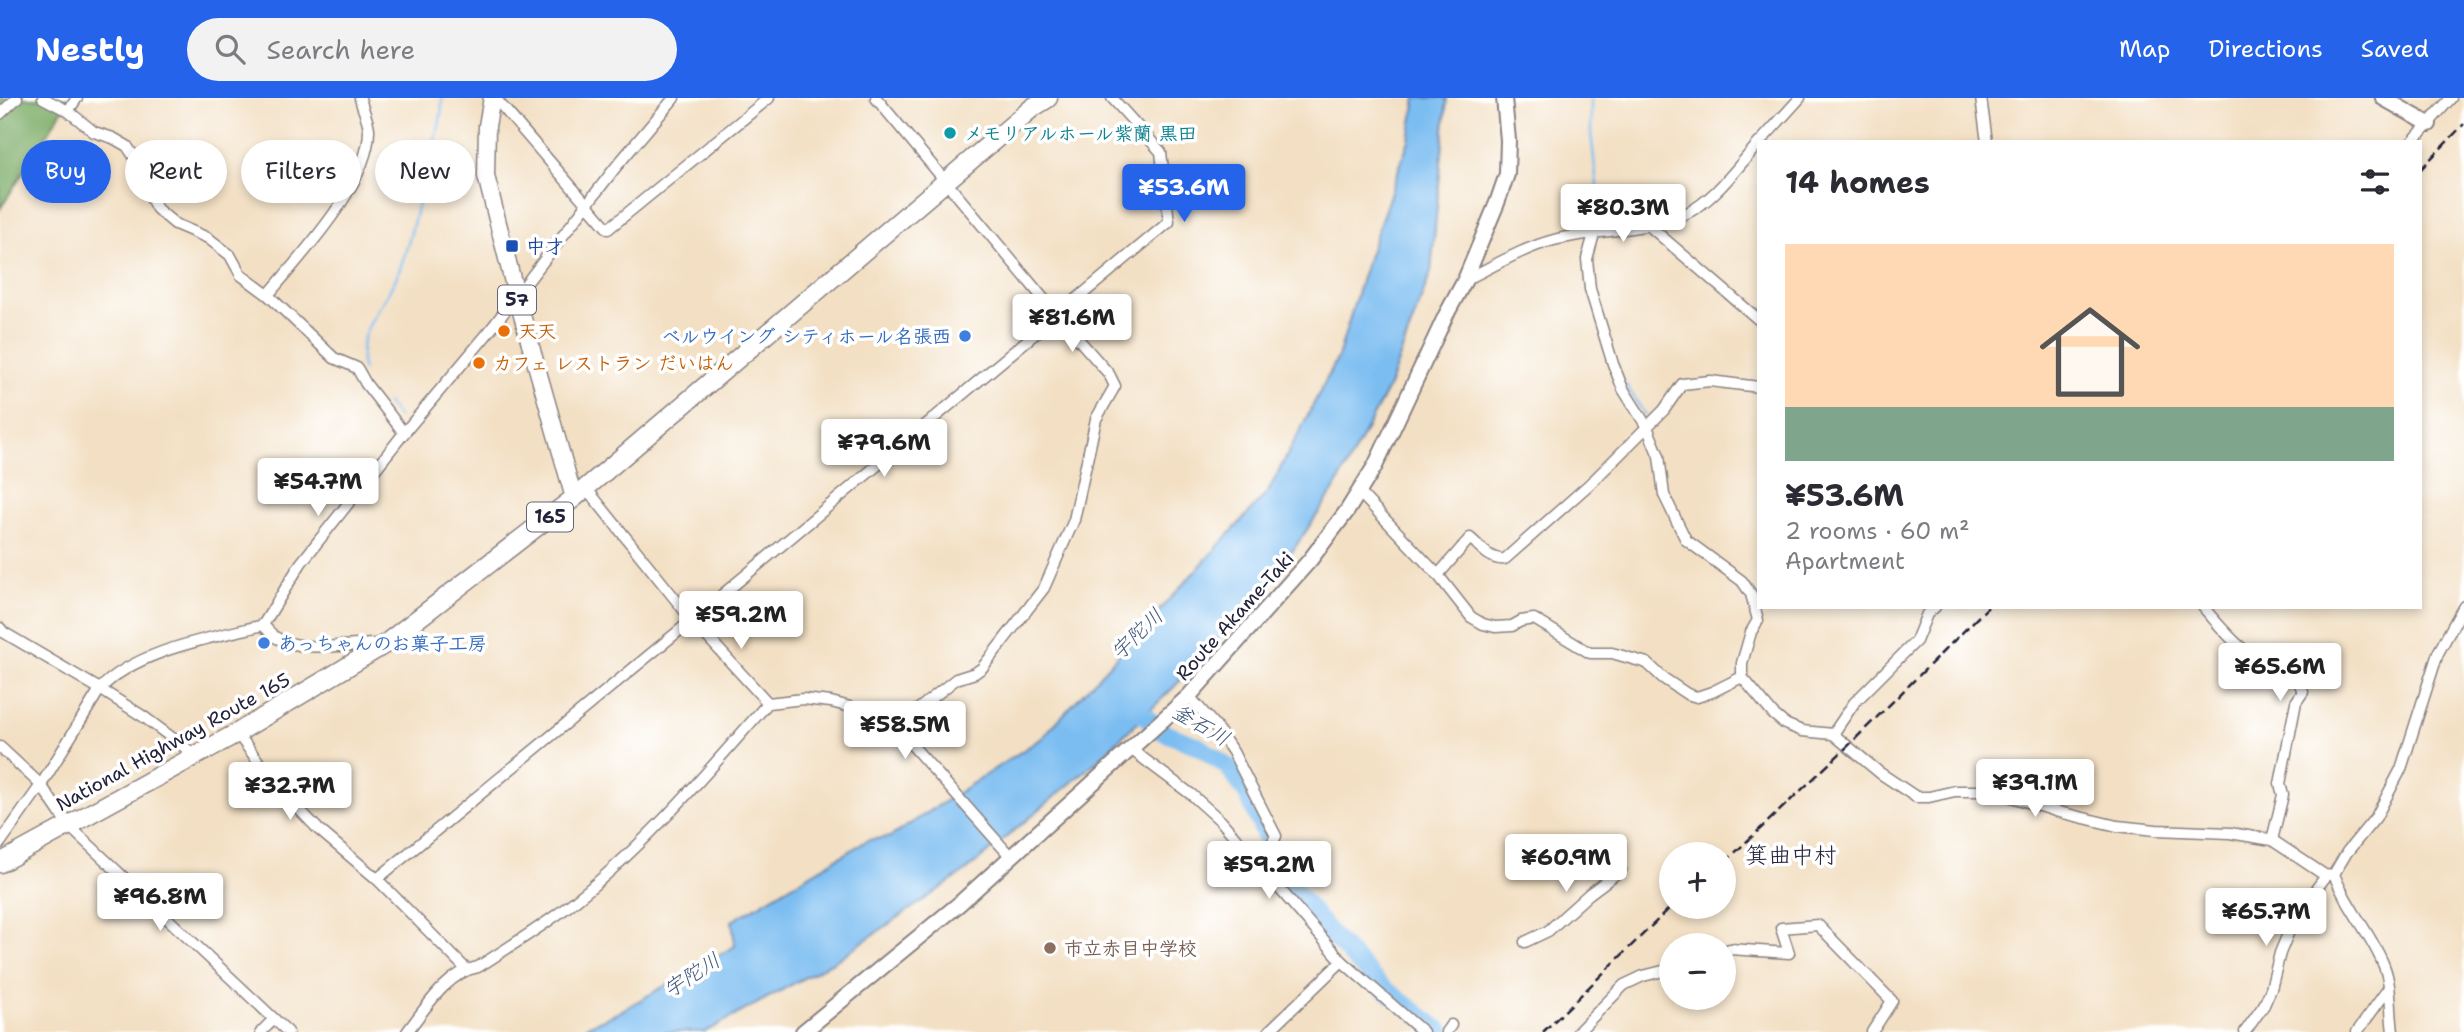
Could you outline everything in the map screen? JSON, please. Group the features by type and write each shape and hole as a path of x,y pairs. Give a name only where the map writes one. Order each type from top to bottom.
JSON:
{"highway":[{"name":"National Highway Route 165","path":"0,863 237,733 385,644 580,493 944,180 1048,98"}],"main road":[{"name":"57","path":"494,98 487,126 486,176 516,294 580,493"},
{"name":"Route Akame-Taki","path":"803,1032 959,904 1009,855 1132,750 1189,696 1310,560 1375,466 1465,280 1488,226 1507,174 1508,140 1504,98"},
{"path":"2383,98 2428,124"}],"street":[{"path":"0,114 17,98"},
{"path":"43,98 68,111 94,132 127,146 138,164 155,169 160,174 152,200 157,209 175,225 208,238 230,255 241,275 268,295 334,358 357,368 404,433"},
{"path":"68,111 77,98"},
{"path":"268,295 341,203 358,172 368,144 369,127 360,98"},
{"path":"494,98 608,229 769,98"},
{"path":"0,843 41,785 100,689 112,676 181,646 263,625 302,562 674,98"},
{"path":"876,98 1056,315 1109,374 1115,386 1096,419 1074,520 1044,589 982,668 975,673 956,678 896,727"},
{"path":"377,878 692,620 1169,222 1161,152 1112,98"},
{"path":"1763,140 1800,98"},
{"path":"1981,98 1987,140"},
{"path":"2414,140 2451,98"},
{"path":"1465,280 1508,258 1554,240 1684,215 1705,202 1757,146"},
{"path":"1647,224 1757,318"},
{"path":"1594,234 1587,258 1590,289 1613,364 1623,389 1647,427 1659,456 1664,495 1686,540 1742,581 1751,594 1758,620 1751,632 1742,663 1742,677 1773,714 1785,724 1802,731 1833,734 1880,773 1916,797 1955,791 1993,791 2059,812 2117,826 2230,834 2272,840 2330,875 2366,931 2385,968 2393,1032"},
{"path":"1438,575 1470,538 1489,556 1497,560 1505,559 1593,481 1664,410 1682,384 1710,381 1757,387"},
{"path":"1359,492 1438,575 1471,618 1483,624 1495,627 1534,619 1590,653 1612,653 1647,663 1663,678 1697,697 1742,677"},
{"path":"580,493 768,703"},
{"path":"2245,1032 2264,1005 2280,953 2295,918 2376,817 2401,769 2438,653 2464,606"},
{"path":"1833,734 1854,703 1916,641 1927,614 1933,609"},
{"path":"2205,609 2245,651 2265,655 2283,664 2294,673 2300,683 2302,692 2296,702 2280,784 2283,795 2272,840"},
{"path":"263,625 276,638 312,648 385,644"},
{"path":"0,628 144,717 195,755"},
{"path":"1189,696 1233,752 1276,836 1259,867"},
{"path":"407,1032 437,993 466,969 478,967 561,911 606,875 702,779 768,703 803,699 831,702 854,708 896,727 1009,855"},
{"path":"237,733 276,785 318,829 377,878 466,969"},
{"path":"0,747 41,785 68,825 288,1032"},
{"path":"1132,750 1192,795 1221,821 1342,961 1423,1032"},
{"path":"1525,942 1548,931 1589,894 1621,870"},
{"path":"1736,950 1789,953 1781,928 1818,925 1892,1001 1872,1032"},
{"path":"1268,1032 1342,961"},
{"path":"1578,1032 1624,985 1659,972"},
{"path":"2357,1032 2388,989"},
{"path":"261,1032 274,1019"}],"green space":[{"path":"0,98 70,98 44,140 21,140 21,176 0,209"}],"water":[{"name":"宇陀川","path":"1416,98 1447,98 1431,272 1389,386 1336,487 1272,581 1174,687 1097,761 966,871 835,961 705,1032 574,1032 617,1013 735,946 732,921 868,840 890,837 1042,738 1268,492 1338,357 1368,258 1409,140"}],"waterway":[{"path":"363,370 361,356 367,330 393,284 408,244 440,123 442,98"},
{"path":"1591,98 1591,133 1599,203 1598,227"},
{"path":"1626,385 1645,415"},
{"path":"387,403 398,417"},
{"name":"釜石川","path":"1126,699 1163,732 1198,746 1228,767 1247,794 1278,865 1294,889 1334,938 1381,986 1442,1032"}],"railway":[{"path":"2422,168 2464,124"},
{"path":"1736,852 1848,746 1986,609"},
{"path":"1543,1032 1659,919"}],"place":[{"name":"メモリアルホール紫蘭 黒田","path":"950,133"},
{"name":"中才","path":"512,246"},
{"name":"天天","path":"504,331"},
{"name":"ベルウイング シティホール名張西","path":"965,336"},
{"name":"カフェ レストラン だいはん","path":"479,363"},
{"name":"あっちゃんのお菓子工房","path":"264,643"},
{"name":"市立赤目中学校","path":"1050,948"}],"district":[{"name":"箕曲中村","path":"1791,855"}]}
